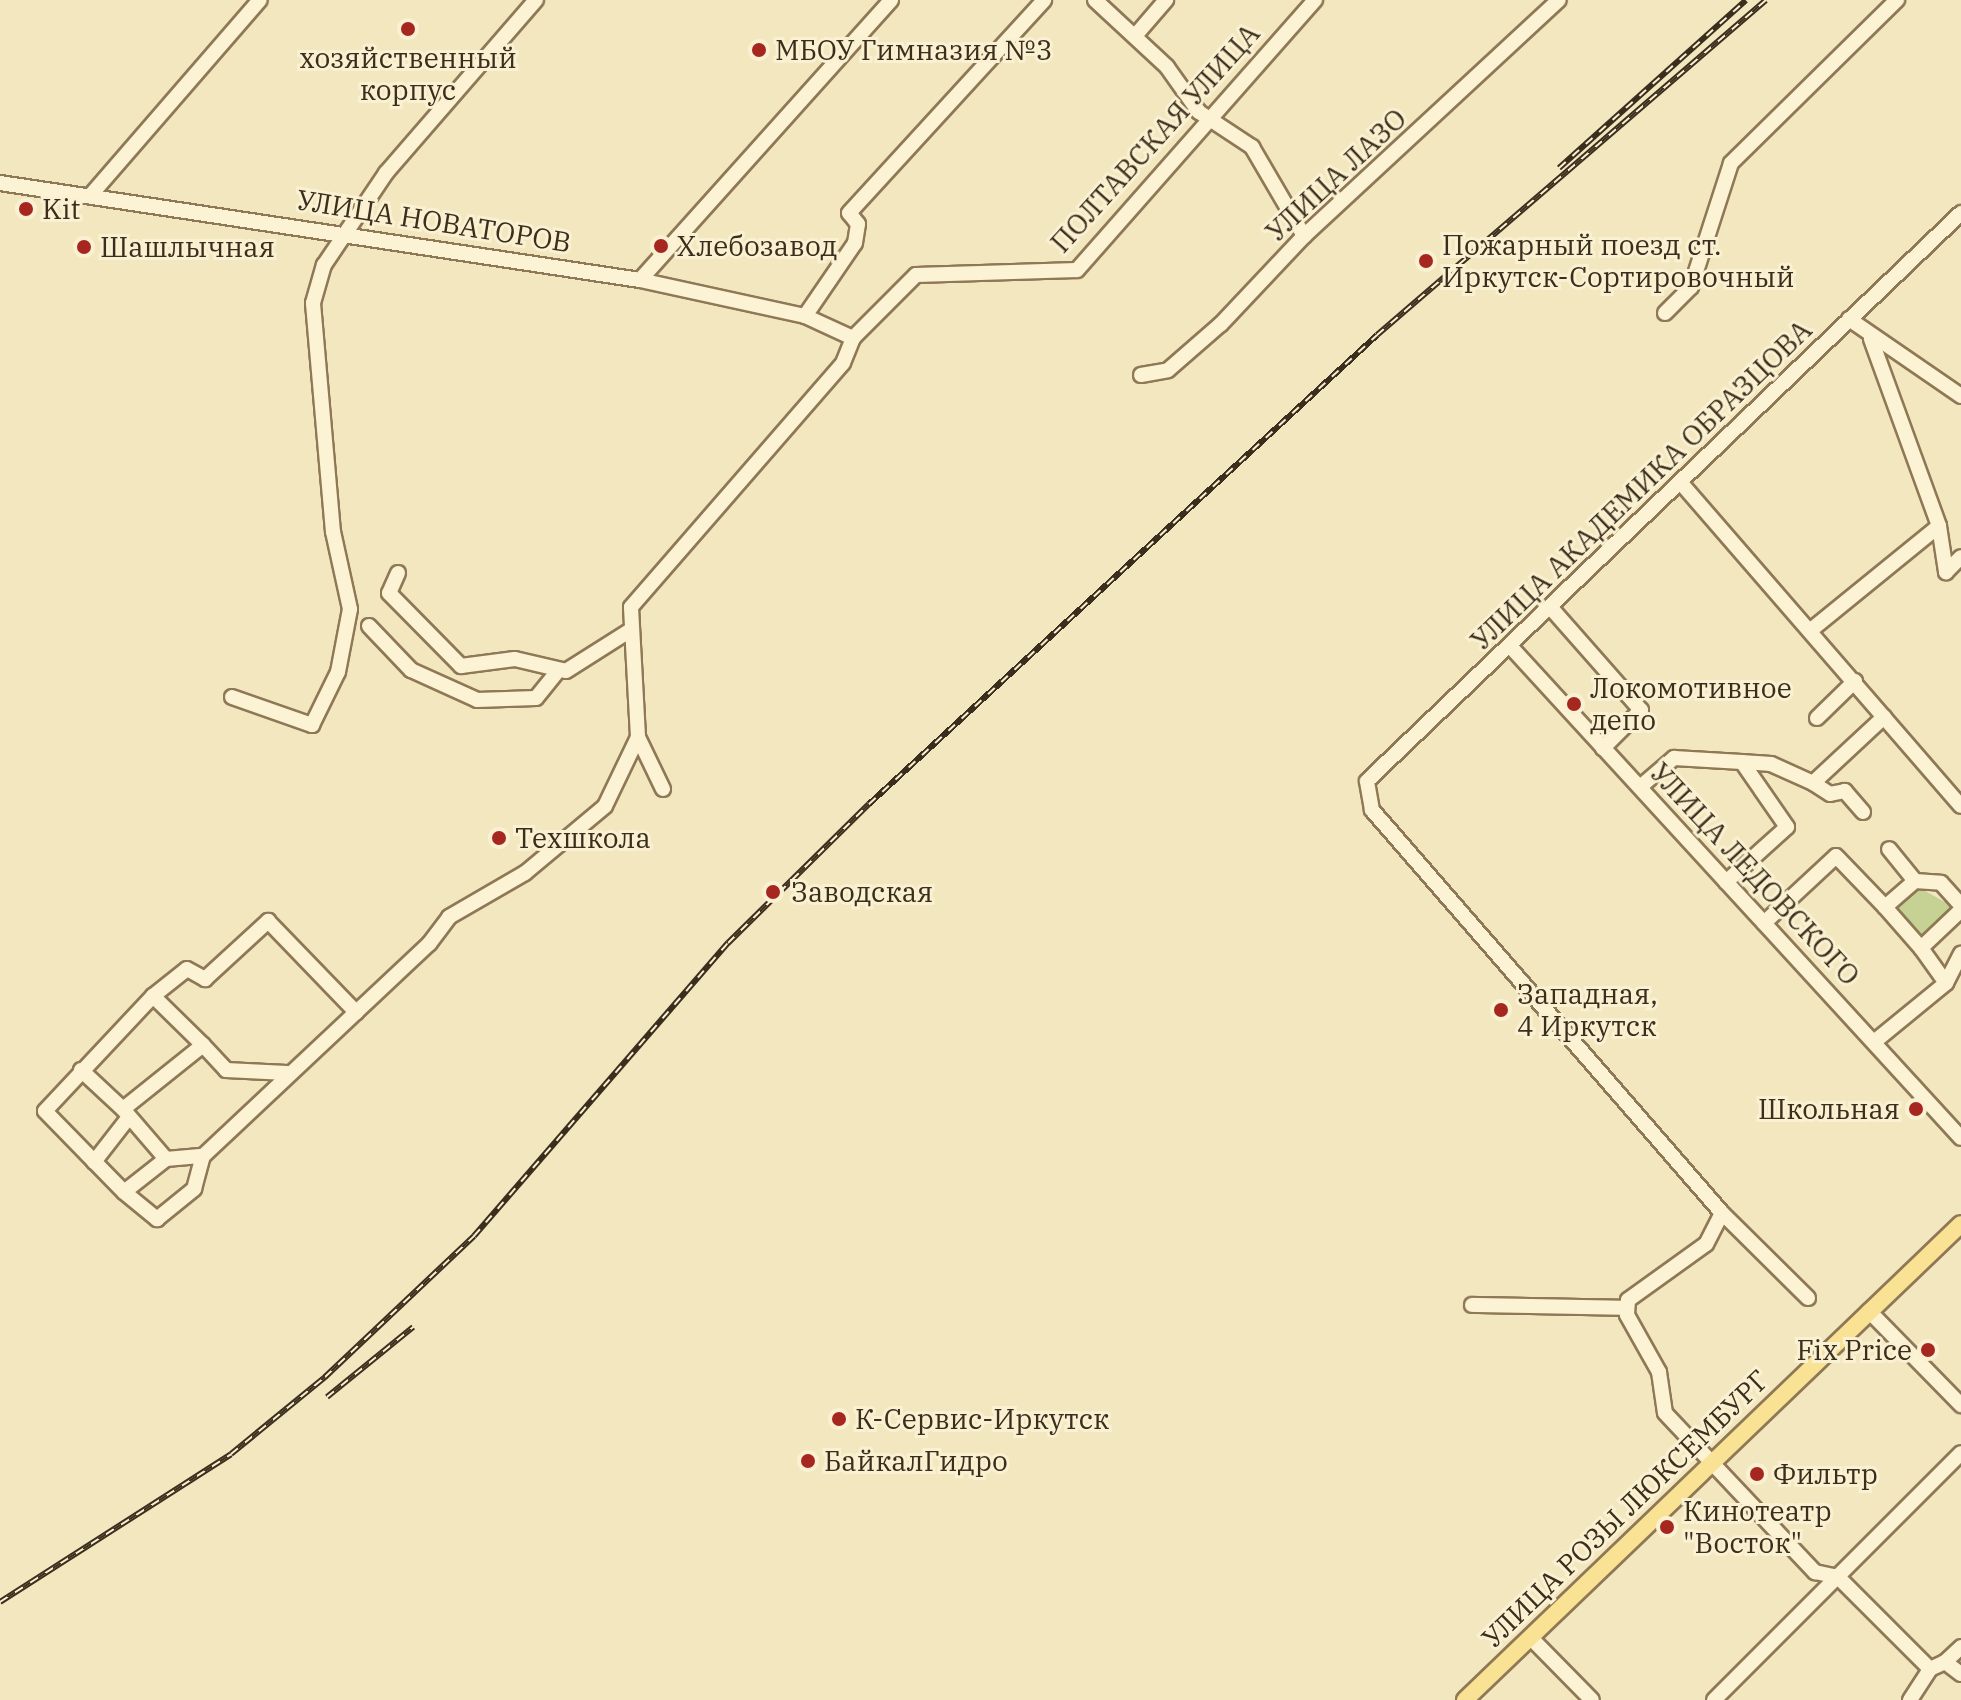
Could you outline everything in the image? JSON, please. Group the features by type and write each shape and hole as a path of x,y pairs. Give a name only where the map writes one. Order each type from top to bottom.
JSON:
{"main road":[{"name":"УЛИЦА РОЗЫ ЛЮКСЕМБУРГ","path":"1465,1700 1961,1224"}],"street":[{"path":"90,196 260,0"},
{"path":"232,697 312,725 338,672 350,609 333,532 313,303 324,265 386,173 536,0"},
{"path":"640,280 891,0"},
{"path":"805,316 855,243 858,224 849,213 1044,0"},
{"path":"1095,0 1135,36 1210,119 1252,147 1304,236"},
{"path":"1135,36 1166,0"},
{"name":"ПОЛТАВСКАЯ УЛИЦА","path":"629,631 631,607 843,363 853,338 916,275 1077,270 1315,0"},
{"name":"УЛИЦА ЛАЗО","path":"1141,375 1168,370 1221,324 1304,236 1559,0"},
{"path":"1665,313 1691,287 1731,163 1897,0"},
{"name":"УЛИЦА НОВАТОРОВ","path":"0,183 345,232 640,280 805,316 853,338"},
{"name":"УЛИЦА АКАДЕМИКА ОБРАЗЦОВА","path":"1722,1213 1365,798 1367,781 1961,213"},
{"path":"1849,319 1871,339 1961,396"},
{"path":"1871,339 1939,526 1946,572 1961,557"},
{"path":"1681,483 1961,806"},
{"path":"1811,630 1939,526"},
{"path":"398,573 388,593 456,663 515,659 557,672"},
{"path":"1551,608 1641,710 1603,748"},
{"path":"369,626 411,670 477,700 536,698 557,672 629,631 638,737 663,789"},
{"name":"УЛИЦА ЛЕДОВСКОГО","path":"1510,646 1961,1138"},
{"path":"1817,718 1855,681"},
{"path":"1813,783 1884,717"},
{"path":"356,1012 268,921 205,979 187,969 153,996 81,1070 45,1114 124,1192 162,1220 199,1181 203,1156 287,1073 356,1012 449,917 525,873 605,806 638,737"},
{"path":"1640,787 1674,758 1779,766 1830,794 1845,791 1863,812"},
{"path":"1726,882 1787,827 1742,762"},
{"path":"1889,849 1915,881"},
{"path":"1764,923 1836,856 1921,948 1946,983"},
{"path":"1885,907 1915,881 1941,883 1961,907 1921,948"},
{"path":"1874,1042 1946,983 1961,954"},
{"path":"153,996 226,1070 287,1073"},
{"path":"94,1162 126,1113 203,1045"},
{"path":"81,1070 126,1113 166,1159"},
{"path":"124,1192 166,1159 203,1156"},
{"path":"1627,1308 1640,1287 1706,1244 1722,1213 1808,1298"},
{"path":"1472,1305 1627,1308"},
{"path":"1627,1308 1659,1372 1665,1413 1815,1572 1838,1577 1930,1669"},
{"path":"1869,1311 1961,1405"},
{"path":"1714,1700 1961,1453"},
{"path":"1530,1637 1592,1700"},
{"path":"1910,1700 1930,1669 1945,1662 1961,1647"},
{"path":"1945,1662 1961,1674"}],"green space":[{"path":"1915,885 1955,908 1920,939 1892,907"}],"railway":[{"path":"1559,168 1746,0"},
{"path":"0,1602 231,1454 325,1377 474,1236 728,943 869,804 1377,335 1766,0"},
{"path":"327,1397 413,1327"}],"place":[{"name":"хозяйственный корпус","path":"408,29"},
{"name":"МБОУ Гимназия №3","path":"759,50"},
{"name":"Kit","path":"26,209"},
{"name":"Хлебозавод","path":"661,246"},
{"name":"Шашлычная","path":"84,247"},
{"name":"Пожарный поезд ст. Иркутск-Сортировочный","path":"1426,261"},
{"name":"Локомотивное депо","path":"1574,704"},
{"name":"Техшкола","path":"499,838"},
{"name":"Заводская","path":"773,892"},
{"name":"Западная, 4 Иркутск","path":"1501,1010"},
{"name":"Школьная","path":"1916,1109"},
{"name":"Fix Price","path":"1928,1350"},
{"name":"К-Сервис-Иркутск","path":"839,1419"},
{"name":"БайкалГидро","path":"808,1461"},
{"name":"Фильтр","path":"1757,1474"},
{"name":"Кинотеатр \"Восток\"","path":"1667,1527"}]}
